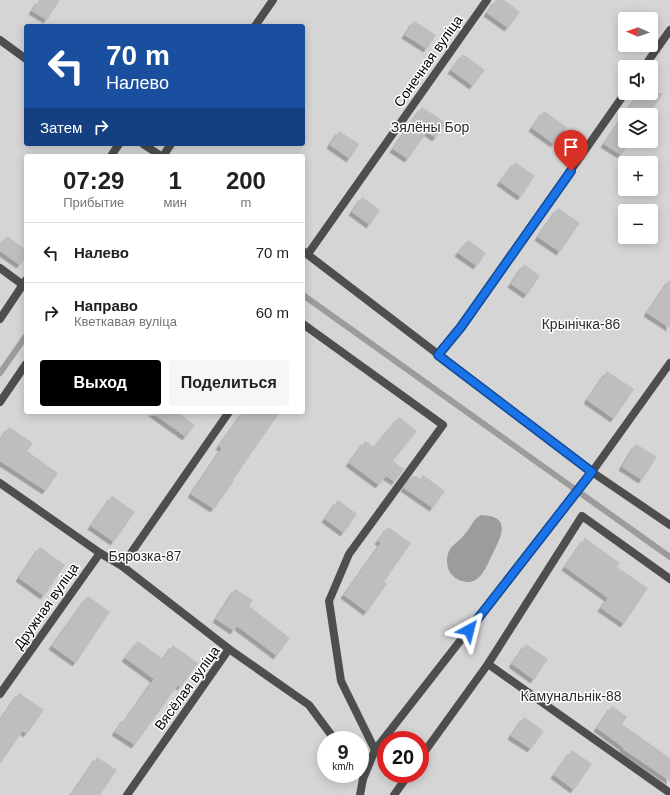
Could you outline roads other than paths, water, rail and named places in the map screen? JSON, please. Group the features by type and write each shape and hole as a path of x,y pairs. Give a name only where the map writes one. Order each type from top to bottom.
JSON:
{"street":[{"path":"256,24 273,0"},
{"name":"Сонечная вуліца","path":"305,253 487,0"},
{"path":"649,60 670,30"},
{"path":"0,40 24,58"},
{"path":"438,355 461,327 620,100"},
{"path":"146,146 159,154"},
{"path":"305,253 592,472 670,525"},
{"path":"0,268 24,282 0,319"},
{"path":"305,325 442,425 349,554 329,601 341,681 375,750"},
{"path":"369,762 375,750 592,472 670,363"},
{"path":"0,402 24,367"},
{"path":"122,566 228,414"},
{"path":"0,483 100,554 122,566 229,649"},
{"path":"429,746 488,664 582,516 670,580"},
{"name":"Дружная вуліца","path":"0,694 100,554"},
{"name":"Вясёлая вуліца","path":"127,795 229,649 309,705 328,731"},
{"path":"488,664 670,793"},
{"path":"360,795 361,783"},
{"path":"394,795 403,783"}],"waterway":[{"path":"305,296 670,557"},
{"path":"0,373 24,339"}],"park label":[{"name":"Зялёны Бор","path":"430,127"},
{"name":"Крынічка-86","path":"581,324"},
{"name":"Бярозка-87","path":"145,556"},
{"name":"Камунальнік-88","path":"571,696"}]}
